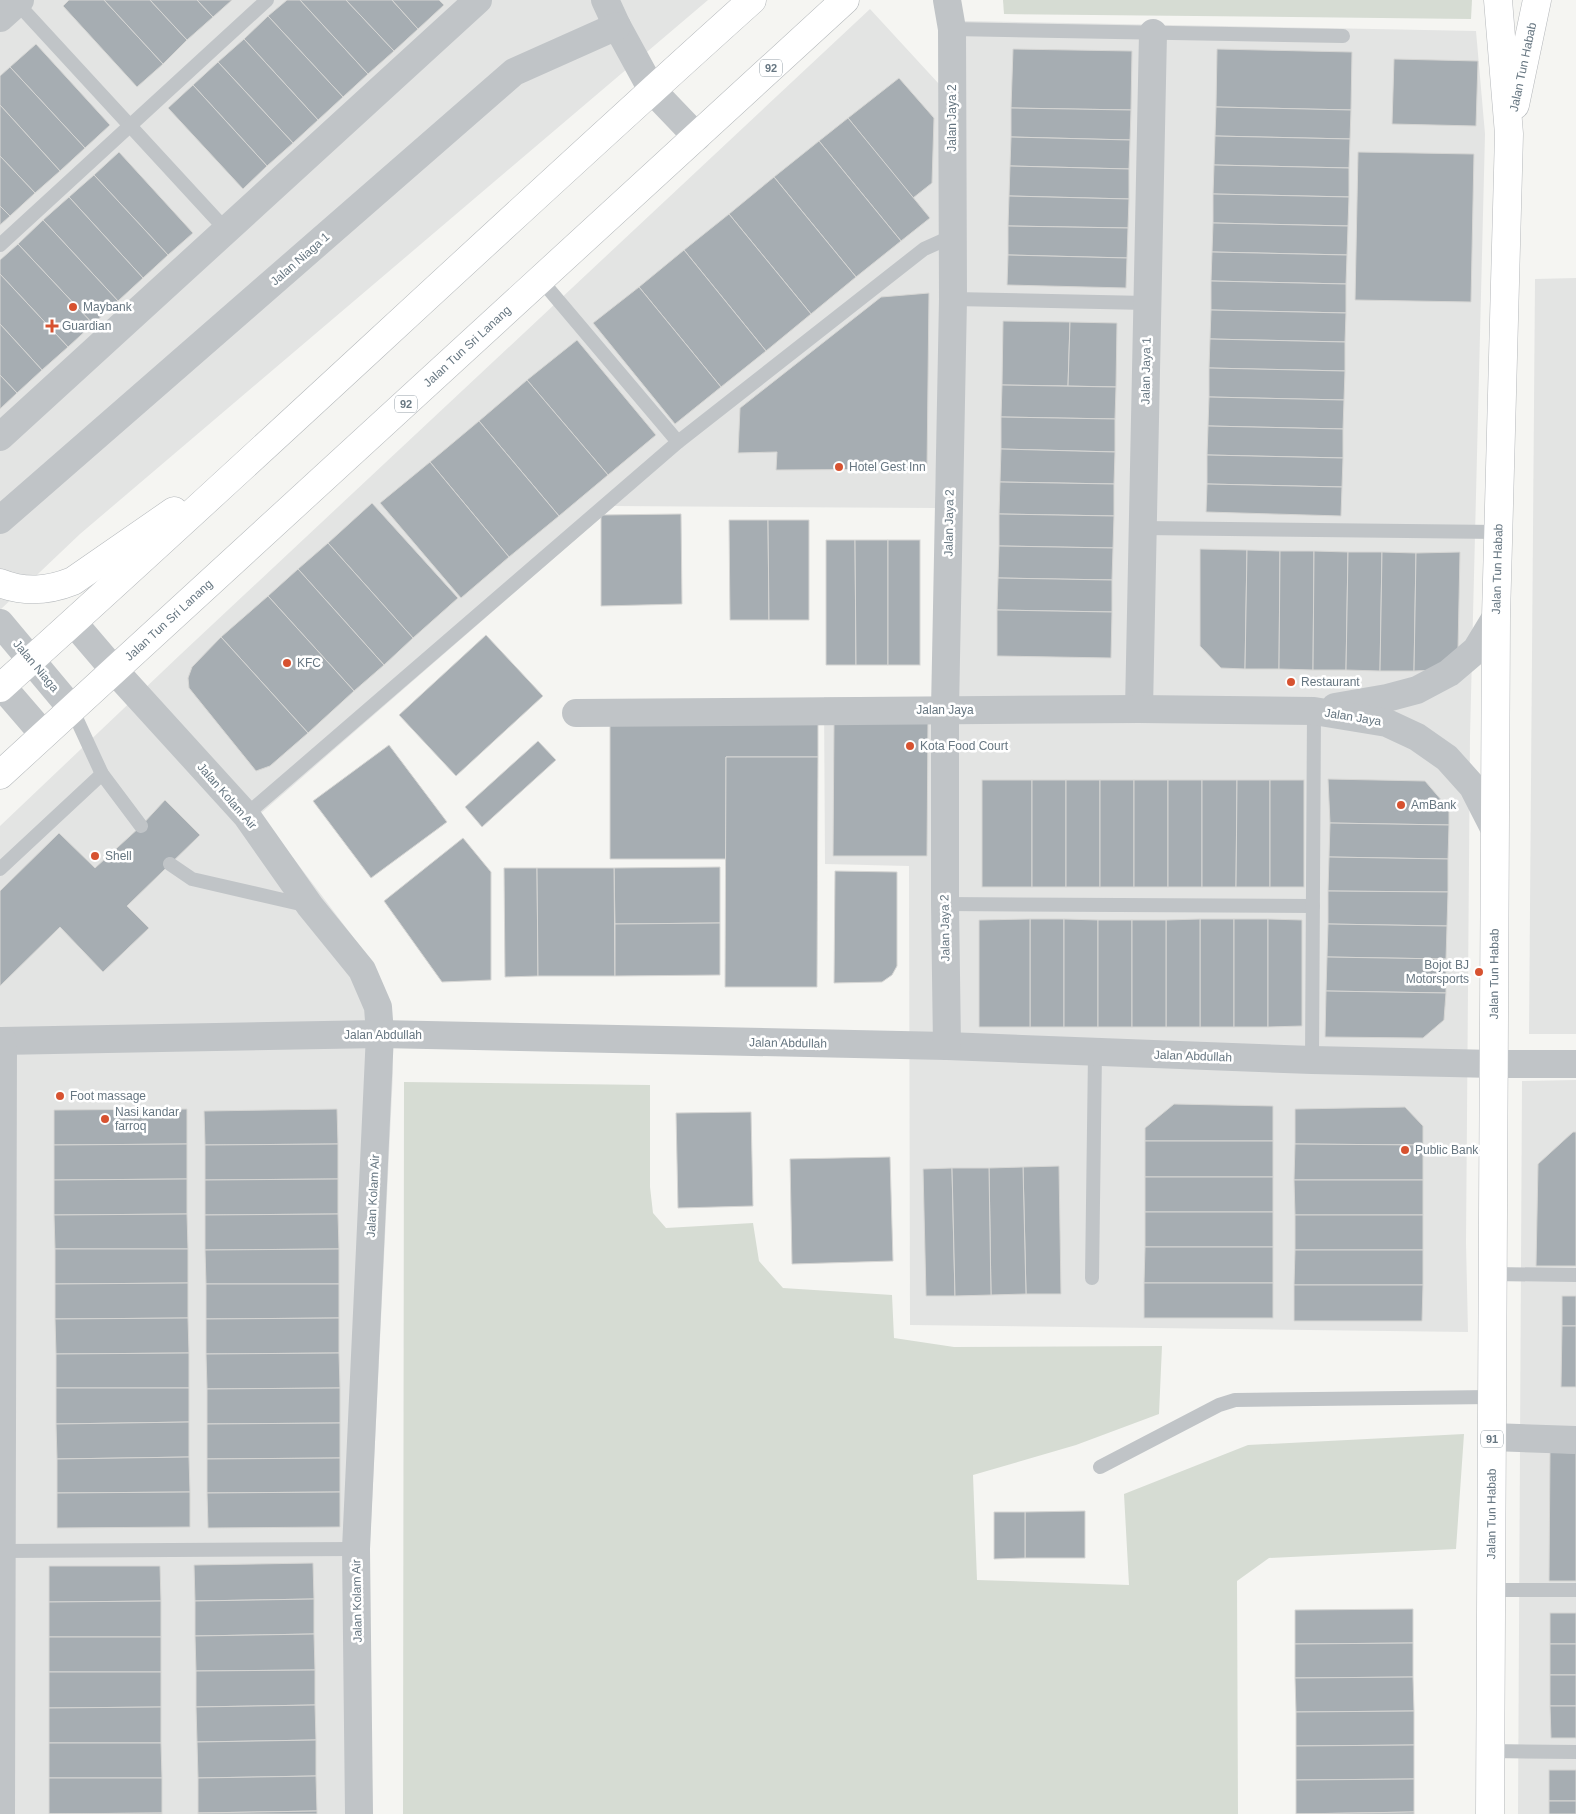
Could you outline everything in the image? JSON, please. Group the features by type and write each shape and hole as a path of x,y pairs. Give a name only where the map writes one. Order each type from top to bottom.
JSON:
{"main road":[{"path":"0,686 31,661 752,0"},
{"name":"Jalan Tun Sri Lanang","path":"0,775 846,0"},
{"name":"Jalan Tun Habab","path":"1490,1814 1496,617 1509,134 1498,0"},
{"name":"Jalan Tun Habab","path":"1509,134 1537,0"},
{"path":"0,583 11,588 44,590 73,582 168,514 215,492"}],"street":[{"path":"0,437 478,0"},
{"path":"605,0 652,90 697,137"},
{"name":"Jalan Jaya 2","path":"947,0 952,29 953,236 945,710 944,904 947,1046"},
{"name":"Jalan Niaga 1","path":"0,520 514,72 617,26"},
{"name":"Jalan Jaya 1","path":"1139,709 1153,33"},
{"name":"Jalan Jaya","path":"1314,711 1388,698 1417,690 1449,673 1476,650 1496,617"},
{"name":"Jalan Kolam Air","path":"73,622 114,670 246,815 310,906 362,970 378,1007 380,1034 356,1549 359,1814"},
{"name":"Jalan Niaga","path":"0,623 72,709"},
{"path":"0,686 44,735"},
{"name":"Jalan Jaya","path":"576,713 1139,709 1314,711 1388,723 1417,737 1447,758 1474,788 1494,828"},
{"name":"Jalan Abdullah","path":"1,1041 380,1034 947,1046 1312,1060 1576,1064"},
{"path":"1,1041 1,1814"},
{"path":"1492,1437 1576,1440"}],"lane":[{"path":"0,245 268,0"},
{"path":"12,7 130,126 227,231"},
{"path":"952,29 1344,36"},
{"path":"246,815 678,442 924,249 953,236"},
{"path":"540,280 678,442"},
{"path":"953,299 1147,303"},
{"path":"1143,528 1498,532"},
{"path":"72,709 102,774 141,826"},
{"path":"1312,1060 1314,711"},
{"path":"0,869 102,774"},
{"path":"170,864 192,879 310,906"},
{"path":"944,904 1313,906"},
{"path":"1092,1278 1095,1053"},
{"path":"1493,1274 1576,1275"},
{"path":"1100,1466 1219,1405 1235,1400 1493,1398"},
{"path":"2,1551 356,1549"},
{"path":"1491,1590 1576,1590"},
{"path":"1490,1751 1576,1752"}],"shaded area":[{"path":"0,0 708,0 80,534 0,610"},
{"path":"1003,0 1472,0 1471,19 1004,14"},
{"path":"870,9 939,84 939,360 935,508 614,506 260,814 375,966 391,1006 393,1073 369,1565 370,1814 13,1814 0,1811 0,826"},
{"path":"965,21 1476,31 1485,134 1470,736 1466,1243 1468,1332 910,1325 909,866 825,864 824,697 958,697"},
{"path":"1576,278 1576,1034 1529,1034 1535,279"},
{"path":"1576,1080 1576,1814 1518,1814 1522,1081"},
{"path":"404,1082 650,1085 650,1187 653,1213 666,1228 753,1223 759,1261 783,1288 892,1295 894,1338 954,1347 1162,1346 1159,1414 1076,1445 973,1475 977,1580 1129,1585 1124,1494 1248,1445 1464,1434 1456,1549 1269,1558 1237,1581 1238,1814 403,1814"}],"building":[{"path":"69,0 104,0 163,64 137,87 63,6"},
{"path":"104,0 150,0 187,40 163,64"},
{"path":"150,0 197,0 213,17 187,40"},
{"path":"197,0 232,0 213,17"},
{"path":"287,0 300,0 368,74 343,97 268,16"},
{"path":"300,0 346,0 394,51 368,74"},
{"path":"346,0 392,0 418,29 394,51"},
{"path":"392,0 439,0 444,5 418,29"},
{"path":"268,16 343,97 318,120 244,39"},
{"path":"244,39 318,120 293,143 218,62"},
{"path":"36,44 110,125 85,148 10,67"},
{"path":"1013,49 1132,51 1131,110 1011,108"},
{"path":"1217,49 1352,52 1351,110 1216,107"},
{"path":"1394,59 1478,61 1476,126 1392,124"},
{"path":"218,62 293,143 267,166 193,85"},
{"path":"10,67 85,148 60,171 0,105 0,76"},
{"path":"899,78 934,118 932,183 913,198 848,118"},
{"path":"193,85 267,166 243,189 168,108"},
{"path":"0,105 60,171 35,193 0,156"},
{"path":"1216,107 1351,110 1350,139 1215,136"},
{"path":"1011,108 1131,110 1130,140 1011,137"},
{"path":"848,118 930,218 901,241 819,141"},
{"path":"1215,136 1350,139 1349,168 1214,165"},
{"path":"1011,137 1130,140 1129,169 1010,166"},
{"path":"819,141 901,241 856,277 774,177"},
{"path":"119,152 193,233 168,255 94,175"},
{"path":"1358,152 1474,154 1471,302 1355,300"},
{"path":"0,156 35,193 10,216 0,206"},
{"path":"1214,165 1349,168 1349,197 1213,194"},
{"path":"1010,166 1129,169 1129,199 1009,196"},
{"path":"94,175 168,255 143,278 69,197"},
{"path":"774,177 856,277 811,314 729,214"},
{"path":"1213,194 1349,197 1348,226 1213,223"},
{"path":"1009,196 1129,199 1128,228 1008,226"},
{"path":"69,197 143,278 118,301 43,220"},
{"path":"0,206 10,216 0,225"},
{"path":"729,214 811,314 766,351 684,250"},
{"path":"43,220 118,301 93,324 18,244"},
{"path":"1213,223 1348,226 1347,255 1212,252"},
{"path":"1008,226 1128,228 1127,258 1008,255"},
{"path":"18,244 93,324 68,347 0,274 0,260"},
{"path":"684,250 766,351 721,387 639,287"},
{"path":"1212,252 1347,255 1346,284 1211,281"},
{"path":"1008,255 1127,258 1126,288 1007,285"},
{"path":"0,274 68,347 42,370 0,324"},
{"path":"1211,281 1346,284 1346,313 1211,310"},
{"path":"639,287 721,387 675,424 593,323"},
{"path":"929,293 927,469 776,470 777,452 738,453 740,408 881,297"},
{"path":"1211,310 1346,313 1345,342 1210,339"},
{"path":"1003,321 1070,322 1068,386 1002,385"},
{"path":"1070,322 1117,323 1116,387 1068,386"},
{"path":"0,324 42,370 17,393 0,375"},
{"path":"1210,339 1345,342 1345,371 1209,368"},
{"path":"577,340 656,435 608,475 527,380"},
{"path":"1209,368 1345,371 1344,400 1209,397"},
{"path":"0,375 17,393 0,409"},
{"path":"527,380 608,475 559,516 479,421"},
{"path":"1002,385 1116,387 1115,419 1001,417"},
{"path":"1209,397 1344,400 1343,429 1208,426"},
{"path":"1001,417 1115,419 1115,452 1001,449"},
{"path":"479,421 559,516 509,557 430,462"},
{"path":"1208,426 1343,429 1343,458 1207,455"},
{"path":"1001,449 1115,452 1114,484 1000,482"},
{"path":"1207,455 1343,458 1342,487 1207,484"},
{"path":"430,462 509,557 461,598 380,503"},
{"path":"1000,482 1114,484 1114,516 999,514"},
{"path":"1207,484 1342,487 1341,516 1206,512"},
{"path":"372,503 458,598 413,638 328,543"},
{"path":"681,514 682,604 601,606 601,515"},
{"path":"999,514 1114,516 1113,548 999,546"},
{"path":"729,520 768,520 769,620 730,620"},
{"path":"768,520 809,520 809,620 769,620"},
{"path":"826,540 855,540 856,665 826,665"},
{"path":"855,540 888,540 888,665 856,665"},
{"path":"888,540 920,540 920,665 888,665"},
{"path":"328,543 413,638 384,665 298,569"},
{"path":"999,546 1113,548 1112,580 998,578"},
{"path":"1200,549 1247,550 1245,669 1221,668 1200,646"},
{"path":"1247,550 1280,551 1279,669 1245,669"},
{"path":"1280,551 1314,551 1313,670 1279,669"},
{"path":"1314,551 1348,552 1346,670 1313,670"},
{"path":"1348,552 1382,552 1380,671 1346,670"},
{"path":"1382,552 1416,553 1414,671 1380,671"},
{"path":"1460,552 1458,649 1437,670 1414,671 1416,553"},
{"path":"298,569 384,665 354,691 268,596"},
{"path":"998,578 1112,580 1112,612 997,610"},
{"path":"268,596 354,691 308,733 221,637"},
{"path":"997,610 1112,612 1111,658 997,656"},
{"path":"486,635 543,696 456,776 399,715"},
{"path":"221,637 308,733 270,766 256,771 189,688 188,678 192,667"},
{"path":"610,714 818,714 818,757 726,757 726,859 610,859"},
{"path":"834,720 928,721 927,856 833,856"},
{"path":"538,741 556,760 482,827 465,807"},
{"path":"389,745 447,822 371,878 313,801"},
{"path":"726,757 818,757 817,987 725,987"},
{"path":"1328,779 1425,781 1449,809 1449,825 1330,823"},
{"path":"982,780 1032,780 1032,887 982,887"},
{"path":"1032,780 1066,780 1066,887 1032,887"},
{"path":"1066,780 1100,780 1100,887 1066,887"},
{"path":"1100,780 1134,780 1134,887 1100,887"},
{"path":"1134,780 1168,780 1168,887 1134,887"},
{"path":"1168,780 1202,780 1202,887 1168,887"},
{"path":"1202,780 1237,780 1236,887 1202,887"},
{"path":"1237,780 1270,780 1270,887 1236,887"},
{"path":"1270,780 1304,780 1304,887 1270,887"},
{"path":"165,800 200,835 127,906 149,928 103,972 60,927 0,986 0,891 59,833 95,868 141,826"},
{"path":"1330,823 1449,825 1448,859 1329,857"},
{"path":"463,838 491,872 491,980 442,982 384,901"},
{"path":"1329,857 1448,859 1448,892 1328,891"},
{"path":"720,867 720,923 615,924 614,868"},
{"path":"504,868 537,868 538,976 505,977"},
{"path":"537,868 614,868 615,976 538,976"},
{"path":"835,871 897,872 897,966 892,975 882,982 834,983"},
{"path":"1328,891 1448,892 1447,926 1328,924"},
{"path":"1030,919 1064,919 1064,1027 1030,1027"},
{"path":"1030,919 1030,1027 979,1027 979,920"},
{"path":"1064,919 1098,920 1098,1027 1064,1027"},
{"path":"1200,919 1234,919 1234,1027 1200,1027"},
{"path":"1200,919 1200,1027 1166,1027 1166,920"},
{"path":"1234,919 1268,919 1268,1027 1234,1027"},
{"path":"1268,919 1302,920 1302,1026 1268,1027"},
{"path":"1098,920 1132,920 1132,1027 1098,1027"},
{"path":"1132,920 1166,920 1166,1027 1132,1027"},
{"path":"720,923 720,975 615,976 615,924"},
{"path":"1328,924 1447,926 1446,959 1327,957"},
{"path":"1327,957 1446,959 1446,993 1326,991"},
{"path":"1326,991 1446,993 1444,1020 1423,1038 1325,1037"},
{"path":"1174,1104 1273,1106 1273,1141 1145,1141 1145,1128"},
{"path":"1405,1107 1423,1126 1423,1145 1295,1144 1295,1109"},
{"path":"187,1109 187,1144 54,1145 54,1110"},
{"path":"337,1109 338,1144 205,1145 204,1111"},
{"path":"751,1112 753,1206 678,1208 676,1113"},
{"path":"1573,1132 1576,1132 1576,1266 1536,1266 1538,1164"},
{"path":"1145,1141 1273,1141 1273,1177 1145,1177"},
{"path":"187,1144 187,1179 54,1180 54,1145"},
{"path":"338,1144 338,1179 205,1180 205,1145"},
{"path":"1295,1144 1423,1145 1423,1180 1294,1180"},
{"path":"890,1157 893,1261 792,1264 790,1159"},
{"path":"1059,1166 1061,1294 1026,1294 1023,1167"},
{"path":"1023,1167 1026,1294 991,1295 989,1168"},
{"path":"952,1168 955,1296 926,1296 923,1169"},
{"path":"952,1168 989,1168 991,1295 955,1296"},
{"path":"1145,1177 1273,1177 1273,1212 1145,1212"},
{"path":"187,1179 187,1214 54,1215 54,1180"},
{"path":"338,1179 338,1214 205,1215 205,1180"},
{"path":"1294,1180 1423,1180 1423,1215 1295,1215"},
{"path":"1145,1212 1273,1212 1273,1247 1145,1247"},
{"path":"187,1214 188,1249 55,1249 54,1215"},
{"path":"338,1214 339,1249 205,1250 205,1215"},
{"path":"1295,1215 1423,1215 1423,1250 1295,1250"},
{"path":"1145,1247 1273,1247 1273,1283 1144,1283"},
{"path":"55,1249 188,1249 188,1283 55,1284"},
{"path":"339,1249 339,1284 206,1284 205,1250"},
{"path":"1295,1250 1423,1250 1423,1285 1294,1285"},
{"path":"188,1283 188,1318 55,1319 55,1284"},
{"path":"1144,1283 1273,1283 1273,1318 1144,1318"},
{"path":"206,1284 339,1284 339,1318 206,1319"},
{"path":"1294,1285 1423,1285 1422,1321 1294,1321"},
{"path":"1562,1296 1576,1296 1576,1326 1562,1326"},
{"path":"188,1318 189,1353 56,1354 55,1319"},
{"path":"339,1318 339,1353 206,1354 206,1319"},
{"path":"1562,1326 1576,1326 1576,1387 1561,1387"},
{"path":"189,1353 189,1388 56,1388 56,1354"},
{"path":"339,1353 340,1388 207,1389 206,1354"},
{"path":"56,1388 189,1388 189,1422 56,1424"},
{"path":"340,1388 340,1423 207,1424 207,1389"},
{"path":"189,1422 189,1457 57,1459 56,1424"},
{"path":"340,1423 340,1458 207,1459 207,1424"},
{"path":"1550,1452 1576,1453 1576,1581 1549,1581"},
{"path":"189,1457 190,1492 57,1493 57,1459"},
{"path":"340,1458 340,1492 207,1493 207,1459"},
{"path":"190,1492 190,1527 57,1528 57,1493"},
{"path":"340,1492 340,1527 208,1528 207,1493"},
{"path":"1085,1511 1085,1558 1025,1558 1025,1512"},
{"path":"994,1512 1025,1512 1025,1558 994,1559"},
{"path":"313,1563 314,1599 195,1601 194,1565"},
{"path":"49,1566 160,1566 161,1601 49,1602"},
{"path":"314,1599 314,1634 195,1636 195,1601"},
{"path":"161,1601 161,1637 49,1637 49,1602"},
{"path":"1413,1609 1413,1643 1295,1644 1295,1610"},
{"path":"1550,1613 1576,1613 1576,1644 1550,1644"},
{"path":"314,1634 315,1670 196,1671 195,1636"},
{"path":"49,1637 161,1637 161,1672 49,1672"},
{"path":"1413,1643 1413,1677 1295,1678 1295,1644"},
{"path":"1550,1644 1576,1644 1576,1675 1550,1675"},
{"path":"315,1670 315,1705 196,1707 196,1671"},
{"path":"49,1672 161,1672 161,1707 49,1708"},
{"path":"1550,1675 1576,1675 1576,1706 1550,1706"},
{"path":"1413,1677 1414,1711 1296,1712 1295,1678"},
{"path":"315,1705 316,1740 197,1742 196,1707"},
{"path":"1550,1706 1576,1706 1576,1738 1551,1738"},
{"path":"161,1707 161,1743 49,1743 49,1708"},
{"path":"1414,1711 1414,1745 1296,1746 1296,1712"},
{"path":"316,1740 316,1776 198,1778 197,1742"},
{"path":"49,1743 161,1743 162,1778 49,1778"},
{"path":"1414,1745 1414,1779 1296,1780 1296,1746"},
{"path":"1549,1770 1576,1770 1576,1801 1549,1801"},
{"path":"316,1776 317,1811 198,1813 198,1778"},
{"path":"49,1778 162,1778 162,1813 49,1814"},
{"path":"1414,1779 1414,1812 1296,1814 1296,1780"},
{"path":"1549,1801 1576,1801 1576,1814 1549,1814"},
{"path":"317,1811 317,1814 198,1814 198,1813"},
{"path":"1414,1812 1414,1814 1296,1814"},
{"path":"162,1813 162,1814 49,1814"}],"place":[{"name":"Maybank","path":"73,307"},
{"name":"Guardian","path":"52,326"},
{"name":"Hotel Gest Inn","path":"839,467"},
{"name":"KFC","path":"287,663"},
{"name":"Restaurant","path":"1291,682"},
{"name":"Kota Food Court","path":"910,746"},
{"name":"AmBank","path":"1401,805"},
{"name":"Shell","path":"95,856"},
{"name":"Bojot BJ Motorsports","path":"1479,972"},
{"name":"Foot massage","path":"60,1096"},
{"name":"Nasi kandar farroq","path":"105,1119"},
{"name":"Public Bank","path":"1405,1150"}]}
